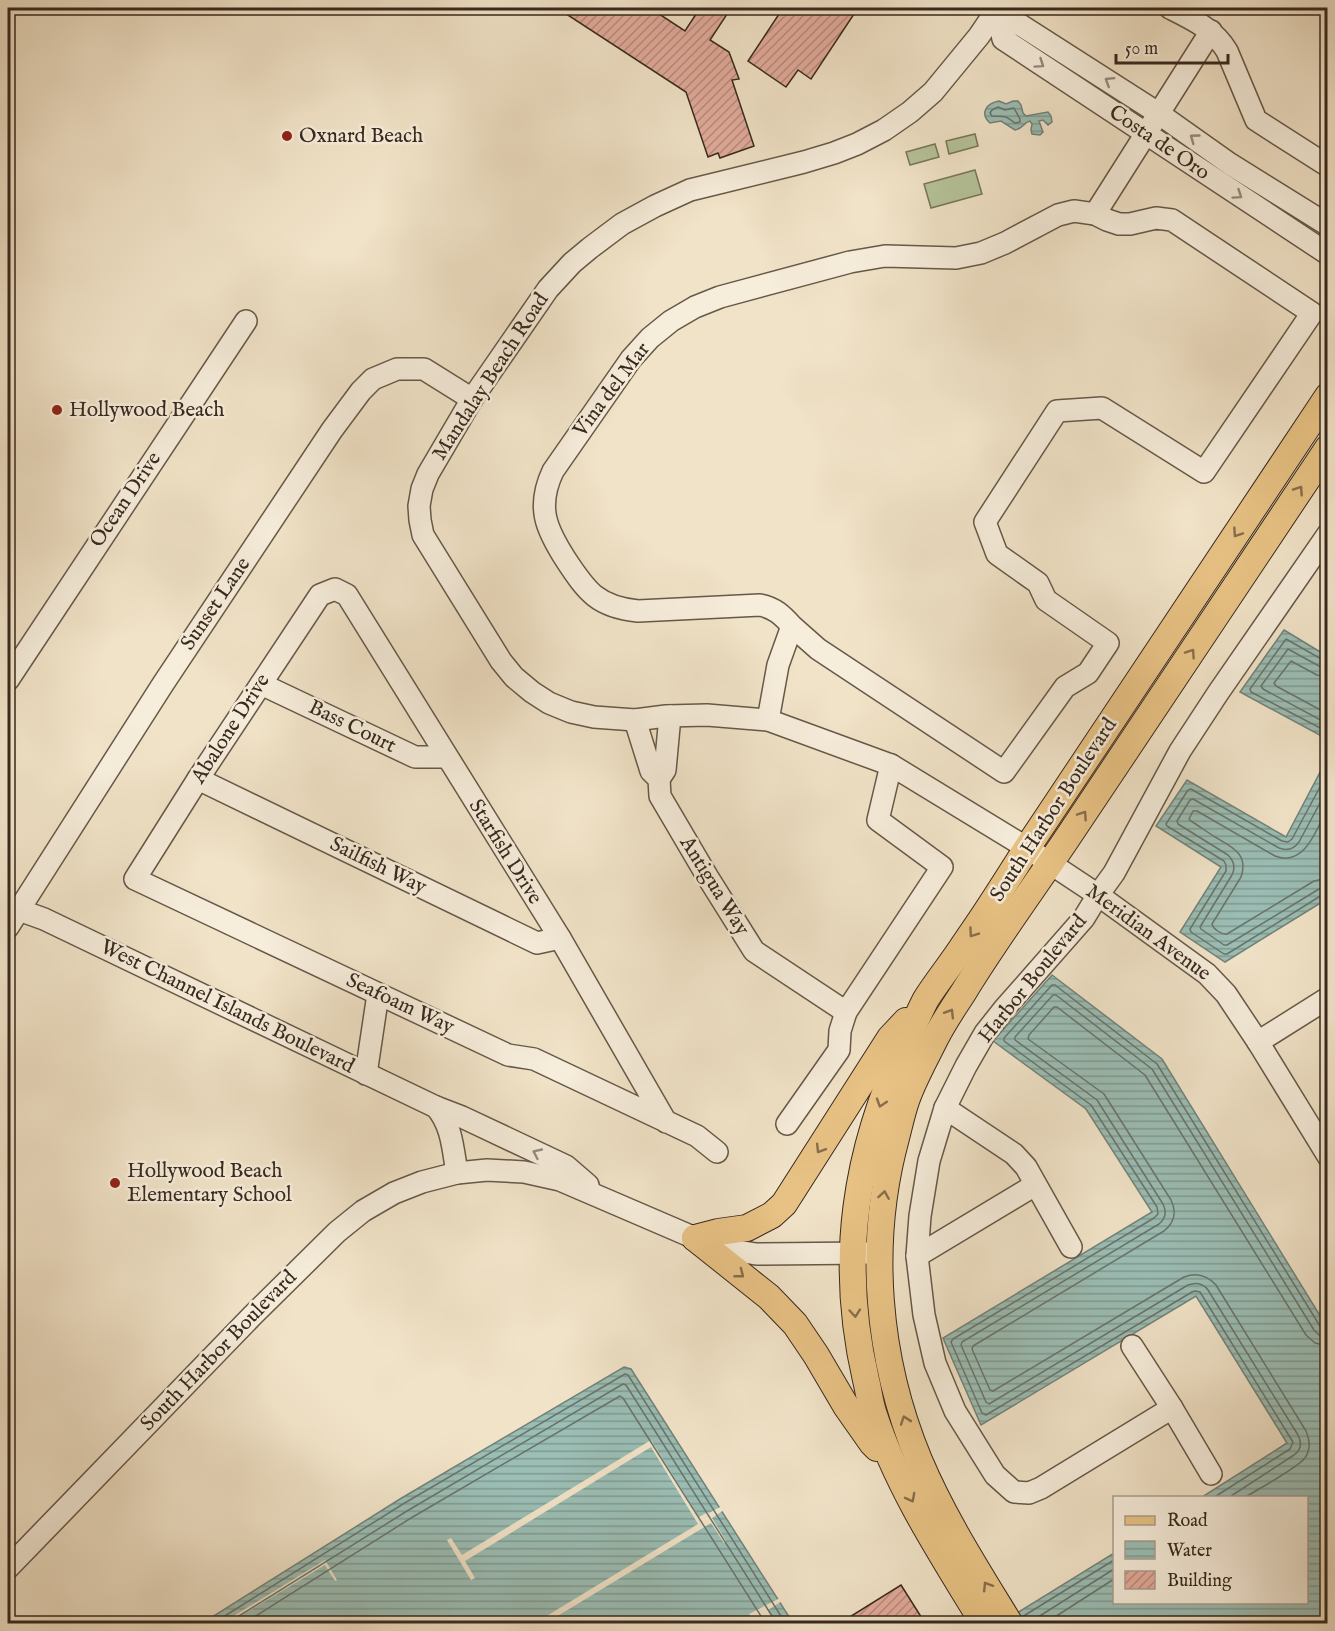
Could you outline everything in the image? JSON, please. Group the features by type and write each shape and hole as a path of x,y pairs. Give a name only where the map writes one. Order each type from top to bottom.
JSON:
{"main road":[{"name":"South Harbor Boulevard","path":"852,1254 854,1217 872,1131 883,1096 926,999 987,911 1328,396"},
{"name":"South Harbor Boulevard","path":"879,1253 883,1195 894,1146 908,1096 936,1036 976,971 1328,448"},
{"path":"694,1238 747,1228 772,1215 784,1203 890,1038 926,999"},
{"path":"694,1238 769,1297 795,1324 872,1443 892,1462 955,1555 1010,1623"},
{"path":"879,1253 882,1314 890,1365 902,1411 918,1459 940,1506 955,1555 984,1623"},
{"path":"852,1254 854,1312 861,1357 874,1414 892,1462"}],"street":[{"path":"1170,8 1211,31 1221,41 1256,120 1328,166"},
{"name":"Costa de Oro","path":"996,17 1019,24 1158,113 1230,164 1328,225"},
{"name":"Costa de Oro","path":"996,17 1003,39 1328,254"},
{"name":"Mandalay Beach Road","path":"996,17 933,92 884,130 834,153 690,190 622,224 572,263 548,289 472,399 424,482 419,506 423,535 501,660 514,676 540,698 571,712 594,717 635,720 706,715 768,720 891,765 1027,848"},
{"path":"1095,214 1211,31"},
{"name":"Vina del Mar","path":"1074,211 1095,214 1119,224 1156,218 1172,220 1312,313 1204,472 1102,408 1057,411 985,522 997,554 1038,583 1046,600 1108,643 1088,673 1065,687 1004,772 818,650 779,612 770,607 760,605 638,611 606,604 582,585 554,540 545,517 544,500 548,483 553,471 631,359 650,338 671,321 695,307 720,297 850,262 885,256 956,258 981,253 1005,243 1058,215 1074,211"},
{"name":"Ocean Drive","path":"8,680 246,321"},
{"name":"Sunset Lane","path":"11,914 332,430 361,391 373,379 397,369 424,369 472,399"},
{"name":"Harbor Boulevard","path":"1172,1408 1041,1488 1029,1493 1014,1492 995,1475 956,1411 935,1363 924,1315 917,1256 920,1216 929,1161 945,1108 966,1065 985,1034 1084,918 1114,873 1180,751 1218,693 1324,547"},
{"name":"Abalone Drive","path":"135,879 320,595 335,589"},
{"name":"Starfish Drive","path":"335,589 346,595 560,938 666,1122"},
{"path":"768,720 778,665 792,626"},
{"name":"Bass Court","path":"261,684 415,758 446,757"},
{"path":"657,759 670,716"},
{"name":"Antigua Way","path":"635,720 657,759 651,771 659,778 660,796 754,951 846,1012"},
{"path":"787,1124 839,1050 840,1031 846,1012 942,867 878,820 891,765"},
{"name":"Sailfish Way","path":"198,779 537,943 560,938"},
{"name":"Meridian Avenue","path":"1027,848 1098,895 1207,974 1226,994 1258,1042 1328,1156"},
{"name":"Seafoam Way","path":"135,879 508,1055 534,1059 697,1136 717,1152"},
{"name":"West Channel Islands Boulevard","path":"11,914 44,919 366,1074 566,1166 602,1197"},
{"path":"366,1074 378,994"},
{"path":"1258,1042 1328,998"},
{"path":"436,1107 443,1115 448,1127 457,1173"},
{"path":"945,1108 1014,1154 1026,1167 1071,1246"},
{"name":"West Channel Islands Boulevard","path":"457,1173 487,1170 524,1172 560,1180 694,1238 731,1250 756,1254 879,1253"},
{"name":"South Harbor Boulevard","path":"8,1568 252,1316 337,1232 363,1211 394,1193 422,1182 457,1173"},
{"path":"917,1256 1035,1185"},
{"path":"1132,1346 1211,1474"}],"green space":[{"path":"975,134 978,146 949,154 946,141"},
{"path":"935,144 939,157 910,165 906,152"},
{"path":"975,170 982,194 931,208 924,184"}],"water":[{"path":"999,101 1006,104 1018,101 1026,116 1048,112 1052,122 1048,125 1043,120 1039,121 1043,132 1040,135 1032,134 1030,121 1015,130 1001,121 990,123 985,116 986,109"},
{"path":"1284,630 1327,656 1327,739 1240,692"},
{"path":"1327,759 1327,899 1225,962 1180,932 1221,867 1156,826 1187,780 1286,837"},
{"path":"1052,975 1162,1059 1327,1327 1327,1623 1001,1623 1113,1554 1113,1604 1308,1604 1308,1496 1204,1496 1287,1443 1196,1296 981,1425 943,1338 1152,1212 1086,1109 993,1041"},
{"path":"624,1367 631,1369 793,1623 201,1624 400,1499"}],"pier":[{"path":"651,1440 699,1517 722,1506 724,1510 712,1518 726,1541 724,1543 711,1523 546,1623 535,1623 698,1524 651,1447 465,1561 475,1578 471,1580 447,1540 451,1538 462,1555"},
{"path":"325,1560 337,1580 335,1581 325,1565 229,1623 222,1623"},
{"path":"780,1598 782,1601 768,1610 776,1623 772,1623 767,1616 754,1623 744,1623 752,1618 749,1614"}],"building":[{"path":"557,8 659,8 656,12 685,31 700,8 731,8 710,40 729,52 739,79 732,80 754,146 720,158 718,153 708,157 686,92"},
{"path":"783,8 858,8 811,79 798,70 786,87 748,61"},
{"path":"901,1585 925,1623 840,1623"}],"place":[{"name":"Oxnard Beach","path":"287,136"},
{"name":"Hollywood Beach","path":"57,410"},
{"name":"Hollywood Beach Elementary School","path":"115,1183"}]}
